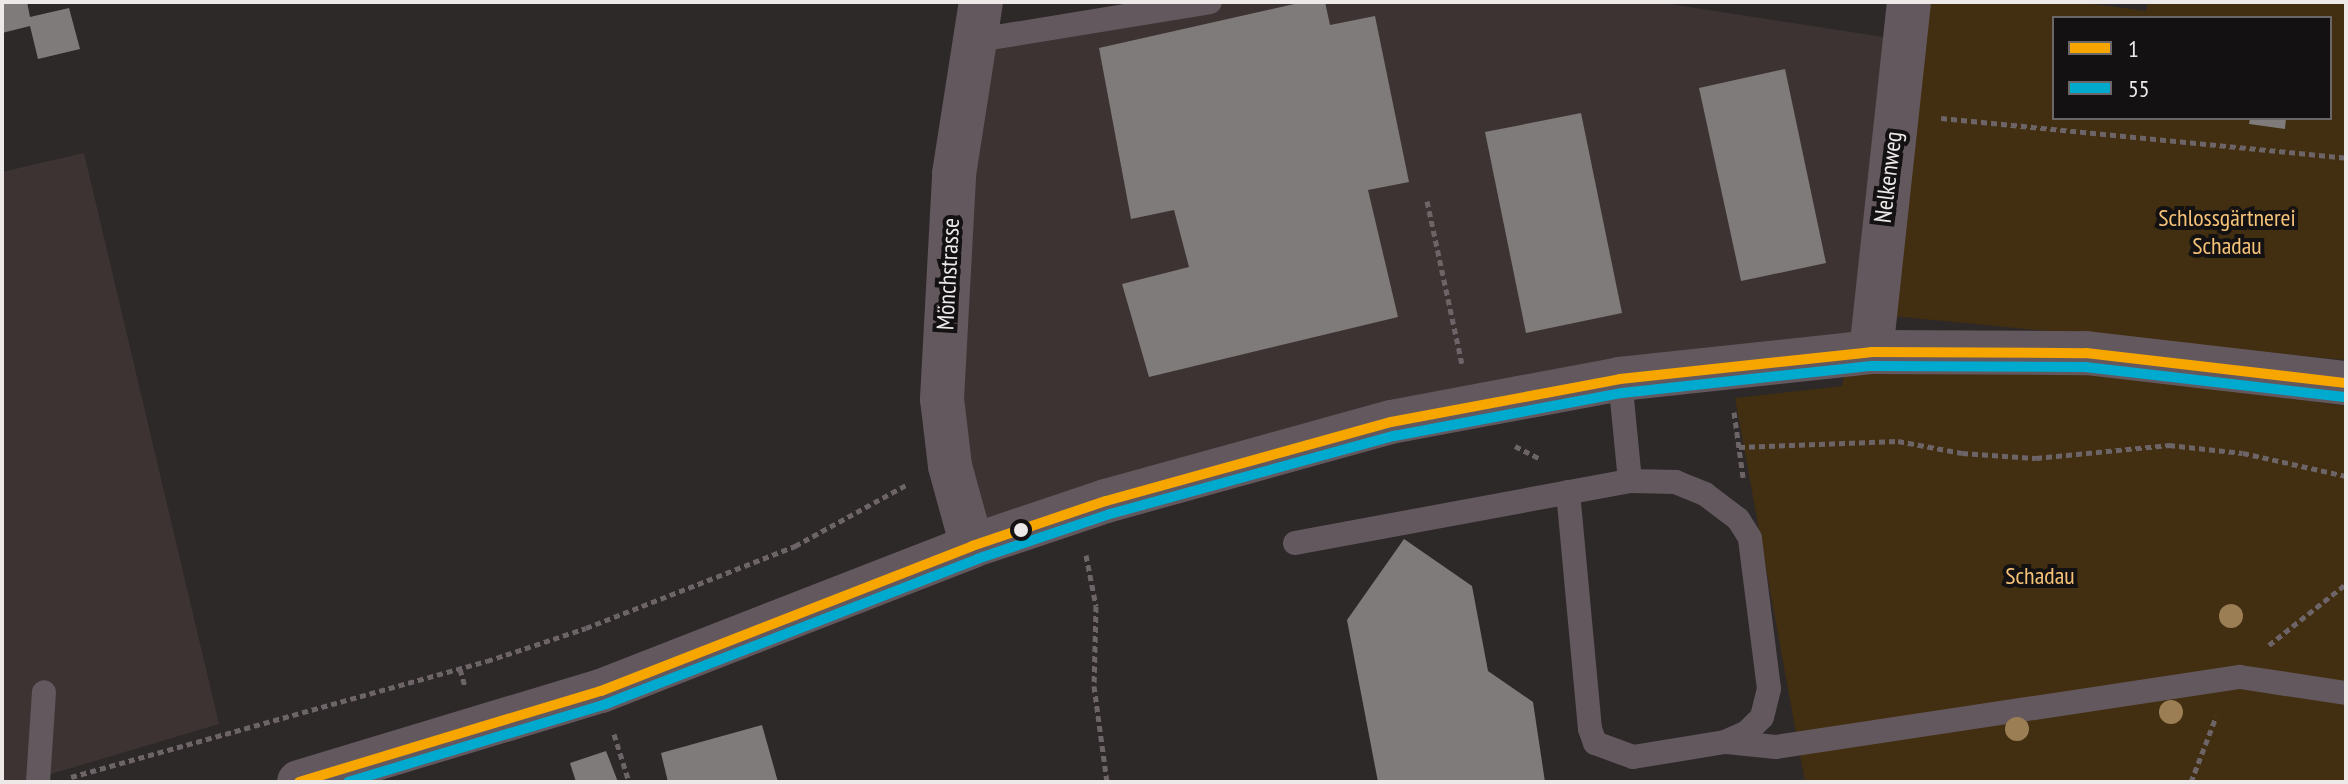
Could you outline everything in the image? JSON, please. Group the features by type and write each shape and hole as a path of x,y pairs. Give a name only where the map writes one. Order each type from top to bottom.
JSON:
{"street":[{"name":"Nelkenweg","path":"1871,352 1909,2"},
{"name":"Mönchstrasse","path":"972,546 950,466 942,399 954,174 976,22"},
{"path":"299,782 601,691 972,546 1077,511 1311,443 1472,406 1620,379 1727,365 1871,352 2086,353 2346,383"}],"lane":[{"path":"976,22 1210,2"},
{"path":"1620,379 1630,481"},
{"path":"1295,543 1630,481 1676,482 1705,494 1738,519 1750,538 1769,689 1762,717 1747,732 1725,742"},
{"path":"1568,492 1590,729 1595,743 1633,757 1725,742 1776,747 2240,677 2346,693"},
{"path":"38,782 44,692"}],"path":[{"path":"1896,114 2346,158"},
{"path":"1427,201 1472,406 1513,444 1548,464 1568,492"},
{"path":"1727,365 1750,538"},
{"path":"1739,447 1898,441 1962,453 2036,458 2169,445 2243,453 2346,476"},
{"path":"55,782 487,661 586,628 795,546 913,481"},
{"path":"1077,511 1096,606 1094,686 1107,782"}],"shaded area":[{"path":"1210,2 1656,2 1903,40 1872,314 1829,355 1106,501 963,522 950,466 972,41"},
{"path":"84,153 219,724 24,782 2,782 2,172"}],"green space":[{"name":"Schlossgärtnerei Schadau","path":"1909,2 2078,2 2146,11 2148,2 2346,2 2346,360 1872,314"},
{"name":"Schadau","path":"1878,372 2117,375 2346,406 2346,782 1805,782 1735,398 1842,386 1844,375"}],"building":[{"path":"2,2 27,2 30,17 69,8 80,49 38,59 30,26 2,33"},
{"path":"1303,2 1325,2 1330,25 1375,16 1409,182 1368,190 1398,317 1149,377 1122,284 1189,267 1174,210 1131,219 1099,48"},
{"path":"1785,69 1826,263 1741,281 1699,88"},
{"path":"1581,113 1622,313 1526,333 1485,132"},
{"path":"2250,120 2286,120 2285,129 2249,124"},
{"path":"1404,539 1472,586 1488,671 1533,702 1545,782 1378,782 1347,620"},
{"path":"762,725 778,782 668,782 661,753"},
{"path":"606,751 618,782 576,782 570,763"}],"transit line":[{"name":"1","path":"299,782 601,691 972,546 1106,501 1391,422 1620,379 1871,352 2086,353 2346,383"},
{"name":"55","path":"348,782 606,704 977,559 1110,514 1394,436 1622,393 1872,366 2085,367 2344,397"}]}
